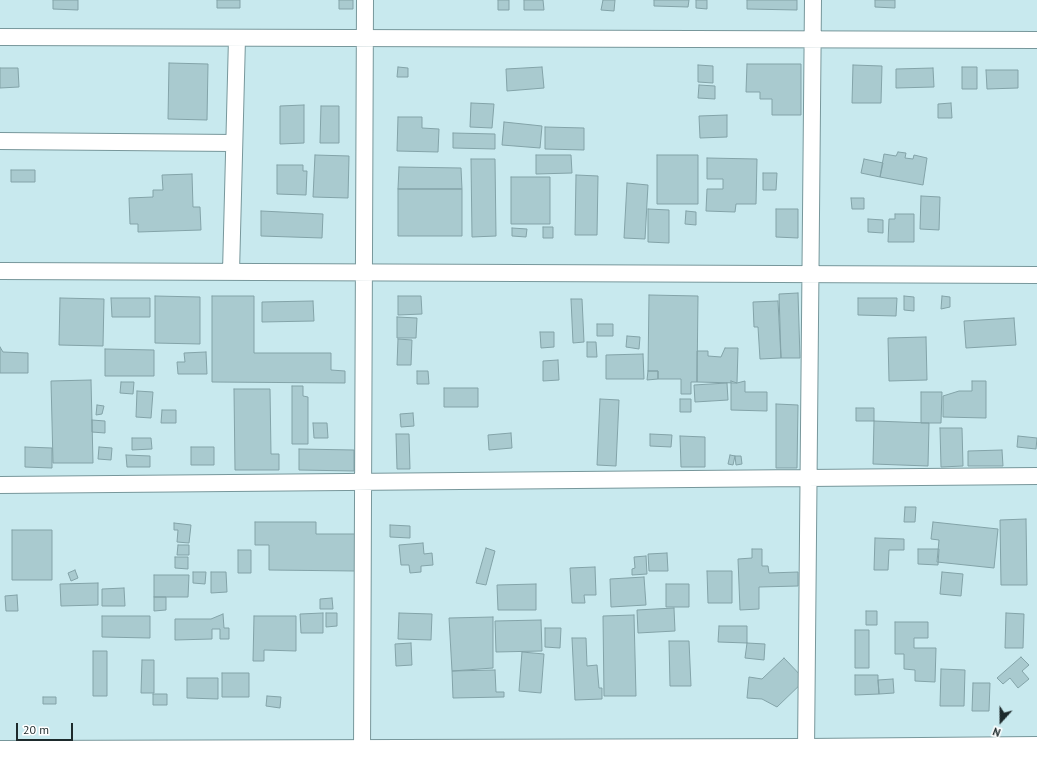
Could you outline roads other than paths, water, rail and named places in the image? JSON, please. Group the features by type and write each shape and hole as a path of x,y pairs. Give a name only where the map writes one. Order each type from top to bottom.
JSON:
{"highway":[{"path":"0,752 360,754 1037,748"}],"street":[{"path":"360,754 365,0"},
{"path":"806,750 813,0"},
{"path":"0,37 1037,40"},
{"path":"231,272 237,38"},
{"path":"0,140 234,143"},
{"path":"0,271 1037,275"},
{"path":"0,485 1037,476"}]}
